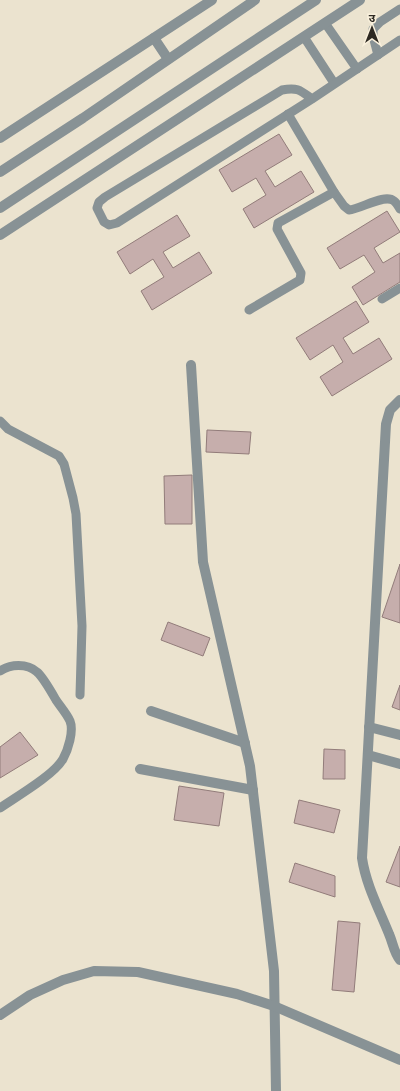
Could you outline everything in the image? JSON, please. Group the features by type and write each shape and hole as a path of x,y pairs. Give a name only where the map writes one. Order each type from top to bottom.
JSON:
{"street":[{"path":"0,138 212,0"},
{"path":"0,172 83,118 255,0"},
{"path":"0,208 316,0"},
{"path":"0,235 360,0"},
{"path":"154,38 168,59"},
{"path":"191,365 203,562 245,743 253,790 274,971 276,1091"},
{"path":"400,400 390,410 386,424 362,858 366,880 396,955 400,960"},
{"path":"151,712 245,743"},
{"path":"369,727 400,735"},
{"path":"368,755 400,764"},
{"path":"140,768 253,790"},
{"path":"0,1015 30,995 63,980 94,971 138,972 237,994 274,1006 400,1060"}],"lane":[{"path":"378,55 373,36 374,29 380,22 400,9"},
{"path":"325,23 356,69"},
{"path":"304,37 334,83"},
{"path":"312,99 298,89 292,88 282,90 105,197 99,202 97,208 104,222 109,225 117,223 312,99 400,40"},
{"path":"288,114 334,192 344,206 349,210 356,210 382,199 389,198 394,201 400,209"},
{"path":"249,310 300,280 301,273 277,229 278,223 334,192"},
{"path":"382,299 400,288"},
{"path":"0,421 8,429 59,456 64,464 76,514 82,626 80,696"},
{"path":"0,671 6,667 16,666 28,667 38,672 70,721 71,732 63,760 52,772 0,808"}],"building":[{"path":"279,134 292,155 265,171 275,187 301,171 314,192 254,228 243,209 266,195 256,178 232,192 219,170"},
{"path":"387,211 400,232 374,248 383,263 400,253 400,282 363,305 352,287 375,272 364,255 340,269 327,248"},
{"path":"177,215 190,236 163,252 173,268 199,252 212,273 152,310 141,291 164,277 153,259 130,274 117,252"},
{"path":"356,301 369,322 343,338 353,354 379,338 392,359 332,396 320,377 343,362 333,345 310,360 296,338"},
{"path":"207,430 251,432 249,454 206,452"},
{"path":"192,475 192,524 165,524 164,476"},
{"path":"400,564 400,623 382,617"},
{"path":"168,622 210,638 203,656 161,640"},
{"path":"400,685 400,710 392,707"},
{"path":"20,732 38,755 0,778 0,747"},
{"path":"324,749 345,750 345,779 323,779"},
{"path":"179,786 224,793 219,826 174,820"},
{"path":"299,800 340,810 334,833 294,823"},
{"path":"400,846 400,887 386,882"},
{"path":"295,863 335,876 335,897 289,882"},
{"path":"338,921 360,923 354,992 332,990"}]}
